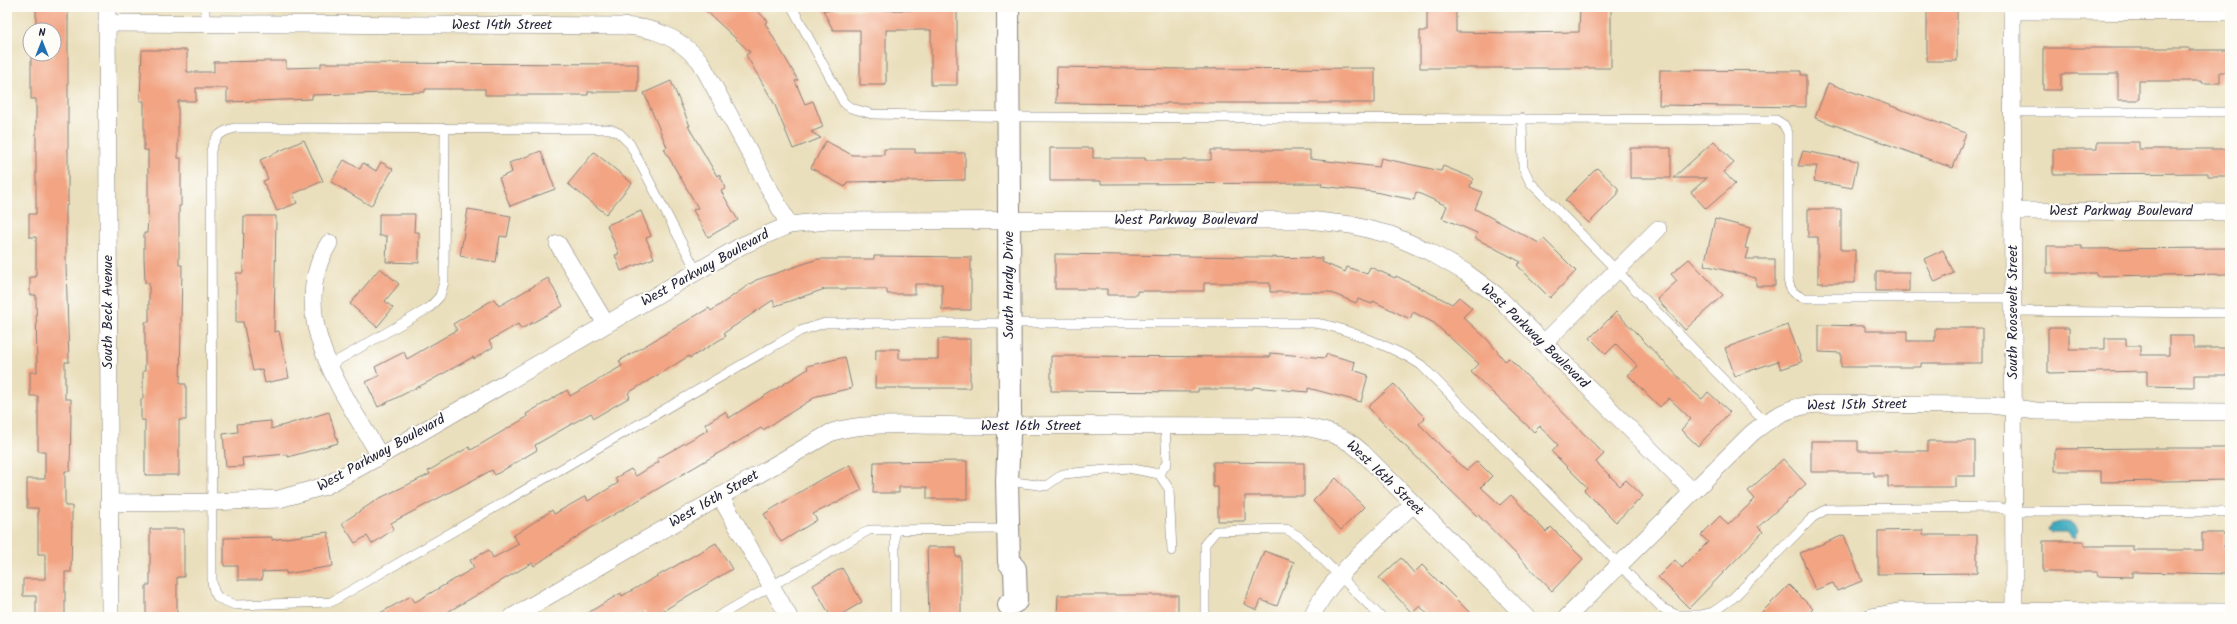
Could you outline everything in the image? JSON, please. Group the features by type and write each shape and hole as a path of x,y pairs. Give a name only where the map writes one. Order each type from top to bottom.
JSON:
{"street":[{"name":"South Hardy Drive","path":"1008,7 1009,323 1006,481 1009,562 1001,568 1002,600 1009,611"},
{"path":"2012,9 2230,12"},
{"name":"South Roosevelt Street","path":"2012,9 2014,614"},
{"name":"West 14th Street","path":"107,15 205,24 622,26 652,29 678,41 700,61 789,225"},
{"name":"South Beck Avenue","path":"107,15 110,617"},
{"name":"West Parkway Boulevard","path":"2013,211 2230,212"},
{"name":"West Parkway Boulevard","path":"109,503 262,501 294,496 332,482 380,456 753,240 789,225 821,221 1309,220 1371,230 1412,243 1465,272 1496,295 1693,492"},
{"path":"1544,343 1658,229"},
{"path":"329,243 318,264 314,286 316,325 321,350 328,366 380,456"},
{"path":"558,244 606,324"},
{"name":"West 15th Street","path":"1567,617 1765,422 1789,409 1818,404 1992,405 2036,411 2230,412"},
{"name":"West 16th Street","path":"512,617 820,438 840,429 864,426 1296,426 1326,431 1353,444 1526,617"},
{"path":"720,496 789,617"},
{"path":"1312,617 1323,595 1340,576 1413,504"},
{"path":"1871,617 1903,611 2014,614 2230,612"}],"lane":[{"path":"205,7 205,24"},
{"path":"792,7 844,103 851,108 872,114 1776,120 1784,125 1788,133 1789,286 1792,292 1805,298 2230,313"},
{"path":"2013,112 2230,112"},
{"path":"1522,118 1523,167 1525,175 1530,182 1765,422"},
{"path":"697,272 630,144 619,133 601,128 235,128 225,130 218,135 213,143 211,151 212,582 214,591 218,598 235,605 331,602 800,330 825,323 1313,323 1335,327 1404,355 1421,365 1666,611 1677,615 1702,616 1713,612 1733,598 1812,518 1827,509 1996,507 2013,511 2230,512"},
{"path":"328,366 429,308 440,296 444,282 445,128"},
{"path":"1159,474 1168,463 1165,450 1165,426"},
{"path":"1006,481 1046,486 1063,474 1128,468 1159,474 1169,489 1172,526 1172,551"},
{"path":"717,617 862,533 877,529 1008,529"},
{"path":"895,529 896,617"},
{"path":"1205,617 1205,544 1216,531 1286,529 1294,531 1381,617"}],"water":[{"path":"2061,522 2071,523 2077,527 2078,530 2074,539 2066,533 2051,533 2048,530 2050,525"}],"building":[{"path":"36,7 68,7 68,205 66,205 66,266 69,362 65,362 65,399 71,399 71,416 70,471 65,471 65,506 72,506 72,521 71,572 65,572 65,617 36,617 36,596 23,596 23,579 45,579 45,554 38,554 38,508 27,508 27,479 45,479 45,451 38,451 38,396 30,396 30,372 37,372 36,295 30,295 30,277 36,277 36,237 29,237 29,214 36,214 36,99 31,99 31,62 62,62 62,22 36,22"},
{"path":"702,7 753,7 768,21 765,23 798,80 795,81 805,104 813,101 823,127 811,132 821,138 793,149 774,103 746,55 750,52"},
{"path":"1427,7 1456,7 1456,32 1513,33 1579,32 1580,7 1611,7 1611,68 1420,68 1420,31 1427,31"},
{"path":"1927,7 1957,7 1957,61 1927,61"},
{"path":"823,10 957,10 957,85 931,85 931,30 886,30 886,85 860,85 860,30 833,30"},
{"path":"2043,48 2190,48 2190,50 2230,50 2230,72 2220,72 2220,83 2201,83 2201,81 2139,81 2139,100 2118,100 2118,74 2061,74 2061,90 2043,90"},
{"path":"142,50 187,50 187,72 214,72 214,62 270,61 286,61 286,68 321,67 321,63 638,64 638,92 588,92 588,95 485,95 485,89 425,89 425,92 312,95 312,99 227,102 227,88 196,88 196,101 178,101 178,158 181,158 179,265 182,265 180,384 186,384 186,420 179,420 179,475 145,475 145,420 141,420 141,399 143,399 143,371 145,371 145,322 149,322 149,283 145,283 144,257 144,233 147,233 148,216 148,150 144,150 144,101 140,101"},
{"path":"1057,67 1182,69 1375,68 1375,103 1056,103"},
{"path":"1660,70 1801,71 1801,75 1806,75 1806,107 1659,105"},
{"path":"671,81 690,126 688,126 717,176 719,174 726,188 721,191 738,220 708,237 693,210 698,208 664,149 667,147 644,93"},
{"path":"1828,83 1966,133 1953,168 1815,118"},
{"path":"304,140 323,181 293,194 297,203 277,211 263,181 268,179 260,160"},
{"path":"826,141 852,155 884,155 884,149 915,149 915,153 965,153 965,180 847,182 845,187 811,168"},
{"path":"1714,141 1734,163 1724,172 1735,184 1706,209 1691,192 1707,178 1673,178"},
{"path":"2097,142 2139,142 2139,149 2230,149 2230,176 2208,176 2208,173 2053,174 2053,149 2097,149"},
{"path":"1050,148 1093,148 1093,158 1145,158 1145,160 1211,160 1211,150 1310,150 1310,159 1379,167 1381,158 1441,171 1443,166 1473,178 1470,187 1482,192 1475,209 1539,243 1544,239 1576,271 1550,298 1517,265 1521,262 1475,238 1477,233 1442,218 1447,206 1416,192 1414,200 1375,192 1321,186 1322,183 1101,184 1101,181 1050,181"},
{"path":"1630,148 1671,148 1671,178 1630,178"},
{"path":"541,151 555,189 510,206 499,178 512,172 509,163"},
{"path":"1803,151 1858,161 1852,188 1814,181 1817,166 1798,166"},
{"path":"594,152 632,183 606,214 568,184"},
{"path":"344,160 360,169 363,163 376,171 381,162 393,169 371,206 331,182"},
{"path":"1597,168 1618,188 1618,194 1589,223 1565,200"},
{"path":"468,209 511,216 507,237 500,236 496,262 460,256"},
{"path":"1808,209 1841,209 1841,250 1855,250 1855,283 1818,283 1818,237 1808,237"},
{"path":"641,211 651,236 646,238 654,258 621,271 615,255 619,254 607,225"},
{"path":"379,214 415,214 414,232 419,232 419,263 386,262 387,236 379,236"},
{"path":"244,216 276,216 274,332 279,331 289,378 265,383 262,369 253,371 243,322 236,322 236,273 243,273"},
{"path":"1715,219 1750,228 1745,248 1749,249 1746,259 1775,259 1775,286 1756,286 1756,278 1704,265"},
{"path":"2047,246 2082,246 2082,249 2230,248 2230,274 2096,276 2096,273 2047,273"},
{"path":"1943,250 1954,273 1935,282 1924,259"},
{"path":"1055,254 1322,258 1322,262 1345,272 1347,267 1367,274 1370,267 1395,278 1396,276 1452,304 1459,297 1472,308 1463,317 1487,339 1505,361 1509,358 1604,454 1596,462 1620,486 1626,480 1643,496 1616,522 1584,490 1587,487 1552,452 1558,445 1540,426 1534,432 1471,372 1479,364 1434,323 1413,312 1410,319 1373,301 1372,304 1358,299 1356,303 1329,292 1270,292 1270,283 1204,283 1204,291 1137,291 1137,295 1107,295 1107,289 1055,289"},
{"path":"874,256 971,257 971,310 942,310 942,284 915,284 915,294 887,294 887,289 825,289 775,306 773,300 724,333 726,336 690,358 689,356 628,393 630,397 594,418 591,413 535,445 537,450 495,475 492,470 391,523 394,529 372,544 367,536 355,543 342,523 378,499 430,474 428,471 469,447 471,450 527,417 526,414 567,390 570,396 622,366 619,361 709,308 711,311 756,280 818,259 874,259"},
{"path":"1689,259 1723,295 1685,330 1657,299 1677,281 1671,274"},
{"path":"380,268 399,284 385,301 393,308 377,327 350,304"},
{"path":"1876,272 1909,272 1909,291 1876,291"},
{"path":"548,278 563,306 521,329 518,324 489,341 493,347 474,359 473,357 378,407 366,382 379,376 375,367 404,352 407,359 457,330 453,324 494,299 499,306"},
{"path":"1616,312 1690,389 1702,399 1708,392 1730,412 1698,446 1681,430 1691,419 1669,398 1660,407 1628,375 1638,366 1616,344 1606,354 1590,338"},
{"path":"1788,325 1802,362 1781,369 1778,361 1735,376 1725,348"},
{"path":"1819,325 1865,326 1865,331 1907,331 1907,341 1935,341 1935,328 1982,328 1982,363 1921,363 1921,367 1841,367 1841,353 1819,352"},
{"path":"2048,328 2069,328 2069,349 2105,349 2105,338 2126,338 2126,346 2140,346 2140,355 2169,355 2169,336 2194,336 2194,348 2230,348 2230,375 2194,375 2194,387 2147,386 2147,371 2048,373"},
{"path":"938,339 970,339 970,388 875,388 876,349 899,349 899,359 938,359"},
{"path":"1270,353 1325,358 1327,354 1355,362 1353,370 1368,375 1361,402 1308,388 1308,392 1253,387 1253,389 1198,389 1198,392 1051,391 1051,356 1270,357"},
{"path":"845,357 852,388 817,396 763,430 761,428 581,534 534,566 532,563 439,617 373,617 411,596 415,602 474,568 470,560 489,550 493,558 519,544 513,536 552,510 554,514 586,496 588,501 618,483 615,478 631,469 636,476 659,462 657,459 708,430 705,424 725,412 729,418 808,369 807,366"},
{"path":"1394,384 1425,418 1419,424 1460,465 1467,470 1477,461 1492,476 1481,487 1500,505 1511,495 1546,532 1551,527 1583,559 1552,591 1478,515 1477,516 1400,441 1368,407"},
{"path":"329,412 338,443 288,457 287,454 242,458 243,466 226,467 223,434 238,432 237,424 271,421 271,429"},
{"path":"1811,441 1858,441 1858,451 1928,451 1928,441 1975,441 1975,476 1955,476 1955,487 1888,487 1888,476 1874,476 1874,472 1811,472"},
{"path":"2230,448 2230,480 2101,482 2101,471 2055,471 2055,449"},
{"path":"1783,459 1806,484 1758,527 1763,532 1689,608 1658,577 1675,560 1682,568 1708,542 1701,535 1720,516 1728,525 1755,499 1748,491"},
{"path":"967,461 967,499 927,499 927,487 899,487 899,493 873,493 874,462"},
{"path":"1213,462 1304,463 1304,496 1245,496 1245,521 1218,521 1218,487 1213,487"},
{"path":"850,465 862,490 813,514 817,520 781,542 764,514 818,481"},
{"path":"1336,478 1364,507 1341,530 1313,501"},
{"path":"150,529 184,529 184,577 177,577 177,617 146,617 146,585 150,585"},
{"path":"1923,530 1923,535 1977,535 1977,573 1878,574 1878,531"},
{"path":"328,532 333,566 286,574 286,571 262,572 262,580 238,580 238,566 224,566 224,538 272,537 272,540"},
{"path":"2202,533 2224,533 2224,547 2230,547 2230,574 2132,572 2132,577 2097,576 2097,572 2043,572 2043,541 2084,541 2084,546 2133,546 2133,550 2202,550"},
{"path":"1844,535 1862,581 1837,591 1833,583 1815,590 1800,553"},
{"path":"716,543 732,569 663,611 666,617 648,617 644,611 633,617 581,617 621,593 622,596"},
{"path":"927,547 956,547 956,557 961,557 961,617 929,617"},
{"path":"1264,551 1294,562 1277,606 1261,600 1257,610 1244,604"},
{"path":"1401,558 1414,573 1422,565 1474,617 1430,617 1420,606 1412,613 1379,578"},
{"path":"842,568 862,602 837,617 831,617 813,585"},
{"path":"1789,585 1813,609 1805,617 1757,617"},
{"path":"1058,595 1178,595 1178,617 1057,617"}]}
